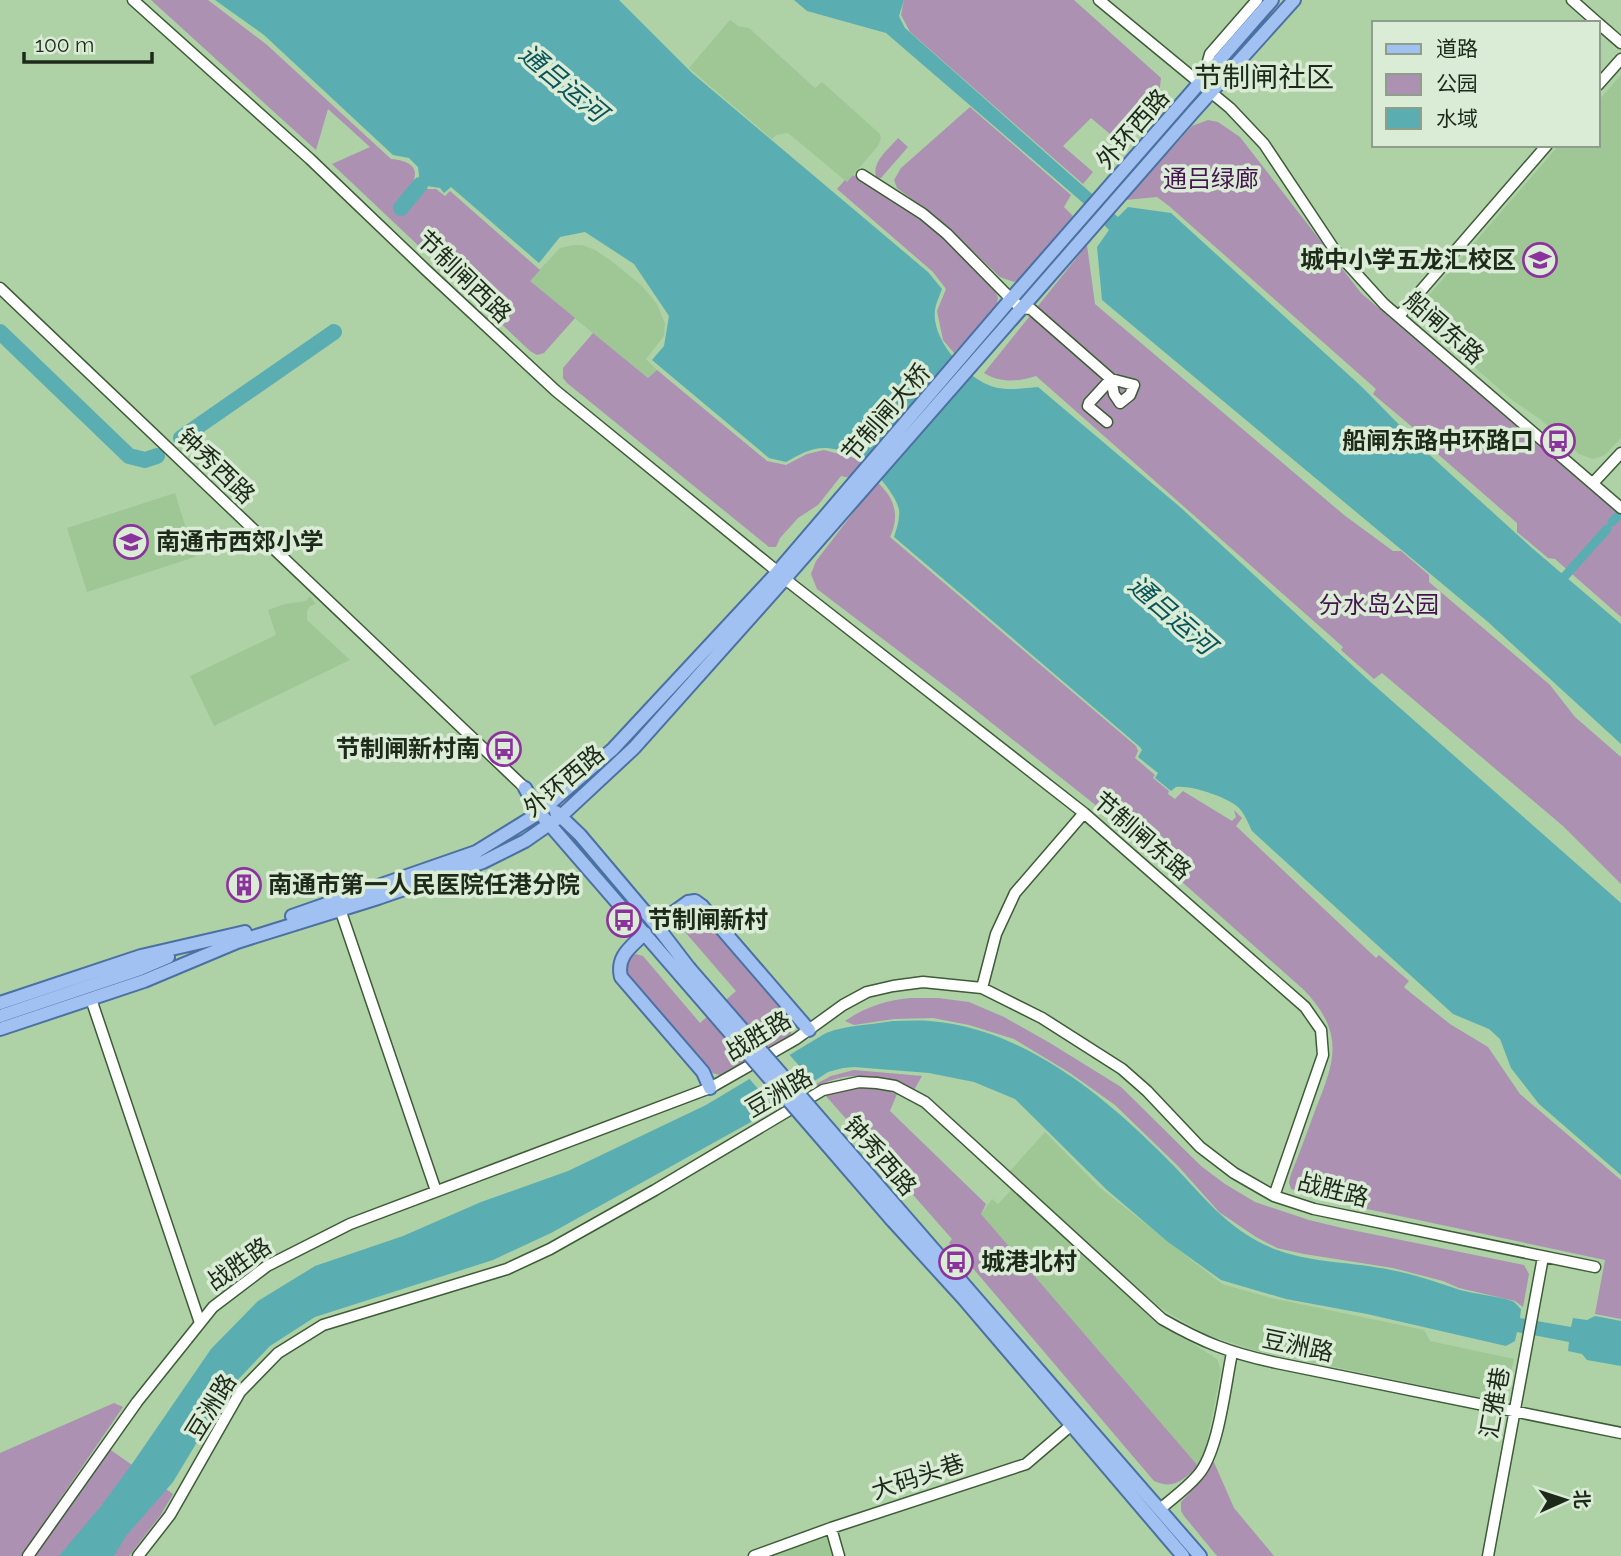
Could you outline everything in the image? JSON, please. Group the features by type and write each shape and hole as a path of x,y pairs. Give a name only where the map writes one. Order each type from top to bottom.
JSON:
{"main road":[{"name":"外环西路","path":"1112,194 1200,82 1272,0"},
{"name":"外环西路","path":"1112,194 1211,93 1294,0"},
{"path":"1011,299 1082,217 1112,194"},
{"path":"1021,308 1093,227 1112,194"},
{"name":"节制闸大桥","path":"828,521 1011,299"},
{"name":"节制闸大桥","path":"828,521 1021,308"},
{"name":"外环西路","path":"0,1003 141,956 237,938 378,898 484,862 525,841 561,816 634,747 828,521"},
{"name":"外环西路","path":"0,1016 140,969 157,967 466,856 514,830 544,809 613,749 782,575"},
{"name":"外环西路","path":"526,788 544,809"},
{"name":"钟秀西路","path":"544,809 561,816 656,925 685,972"},
{"name":"钟秀西路","path":"544,809 549,825 645,933 685,972 896,1216 964,1299 1160,1509 1200,1556"},
{"path":"656,925 688,902 695,901 809,1030"},
{"path":"645,933 622,955 619,967 621,977 703,1072 710,1088"},
{"name":"外环西路","path":"0,1029 144,981 237,938"},
{"name":"钟秀西路","path":"1076,1421 1183,1556"}],"street":[{"name":"节制闸西路","path":"133,0 310,159 556,391 782,575"},
{"name":"船闸东路","path":"1099,0 1230,108 1264,144 1334,249 1384,304 1621,508"},
{"path":"1200,82 1210,54 1256,0"},
{"path":"1572,0 1596,21"},
{"path":"1600,25 1621,43"},
{"path":"1600,83 1621,59"},
{"path":"1399,316 1544,147"},
{"path":"862,175 923,214 947,234 1021,308 1031,309 1111,379 1088,406 1107,422"},
{"name":"钟秀西路","path":"0,288 526,788"},
{"path":"1593,483 1621,453"},
{"name":"节制闸东路","path":"782,575 1084,813 1305,1007 1321,1030 1324,1055 1274,1196"},
{"path":"982,988 996,934 1015,893 1084,813"},
{"path":"340,909 436,1191"},
{"name":"战胜路","path":"28,1556 137,1402 213,1307 267,1266 350,1224 710,1088 809,1030 843,1005 867,992 880,989 923,982 982,988 1042,1018 1122,1069 1147,1091 1200,1147 1234,1173 1274,1196 1314,1209 1595,1267"},
{"path":"91,999 200,1324"},
{"name":"豆洲路","path":"138,1556 176,1506 240,1392 278,1353 323,1325 507,1269 550,1249 823,1090 859,1082 895,1086 925,1102 1162,1319 1199,1340 1232,1353 1621,1433"},
{"name":"汇雅巷","path":"1488,1556 1543,1257"},
{"path":"1160,1509 1197,1476 1207,1462 1232,1353"},
{"name":"大码头巷","path":"754,1556 831,1528 1026,1465 1076,1421"},
{"path":"831,1528 839,1556"}],"shaded area":[{"path":"730,20 738,26 749,28 815,88 822,82 880,134 878,146 847,182 788,133 776,135 772,139 689,68"},
{"name":"城中小学五龙汇校区","path":"1621,75 1621,438 1605,455 1593,459 1579,454 1540,419 1512,400 1431,329 1424,322 1422,312 1424,301 1557,147 1600,147 1600,99"},
{"path":"573,245 595,250 613,262 642,286 657,304 665,324 664,336 646,359 657,370 648,378 529,281 560,248"},
{"name":"南通市西郊小学","path":"175,493 195,557 87,592 67,528"},
{"path":"310,596 316,604 310,606 307,611 307,620 350,660 214,726 190,676 276,635 268,610 306,601"},
{"path":"1045,1132 1099,1187 1222,1284 1271,1298 1424,1330 1430,1341 1514,1359 1506,1392 1496,1399 1487,1399 1253,1350 1205,1334 1157,1305 1009,1172"},
{"path":"1013,1188 1149,1316 1217,1359 1220,1376 1207,1443 1198,1466 1086,1340 981,1214 992,1199 998,1204"},
{"path":"831,1534 838,1556 762,1556"}],"green space":[{"path":"151,0 208,0 266,44 391,159 411,165 415,177 397,207 400,211 425,189 436,189 445,196 450,191 540,270 530,281 575,318 544,353 537,355 530,351 332,164 370,147 328,109 316,150"},
{"path":"904,0 1074,0 1161,78 1158,104 1122,144 1091,118 1063,146 1093,172 1083,184 910,32 901,15"},
{"path":"970,107 1071,195 1064,207 1073,216 1019,280 1014,282 1000,277 943,223 897,188 894,180 901,168"},
{"name":"通吕绿廊","path":"1208,120 1218,122 1240,137 1361,293 1621,516 1621,617 1555,559 1548,558 1517,532 1517,523 1432,449 1429,452 1418,442 1423,436 1373,394 1376,389 1169,206 1157,197 1125,200 1192,126"},
{"path":"898,138 908,147 881,178 877,179 875,173 878,162"},
{"path":"853,175 894,201 947,241 996,293 996,308 954,353 943,340 937,311 946,289 933,272 837,189"},
{"name":"分水岛公园","path":"1087,245 1095,304 1344,515 1393,551 1401,551 1429,575 1429,582 1550,685 1575,717 1621,757 1621,884 1563,826 1382,673 1374,679 1341,650 1343,647 1036,376 1009,380 996,379 984,373"},
{"path":"593,333 648,378 657,370 767,461 786,465 807,454 824,450 862,462 850,478 841,476 818,505 798,518 780,538 776,547 769,547 567,383 563,378 563,368"},
{"path":"877,482 888,494 894,508 895,522 890,537 1136,746 1138,751 1135,758 1155,775 1153,778 1169,791 1168,794 1175,799 1183,791 1232,821 1236,817 1234,810 1242,818 1236,826 1376,958 1379,955 1409,981 1404,987 1406,989 1450,1024 1488,1047 1520,1094 1621,1180 1621,1319 1595,1314 1605,1260 1325,1200 1291,1189 1291,1174 1332,1060 1331,1033 1326,1019 1304,990 1093,803 817,589 811,574 816,561"},
{"path":"691,908 699,911 793,1022 792,1031 785,1041 725,1074 710,1072 625,971 628,957 636,954 643,956 700,1023 736,991 679,925 677,926 677,918 682,910"},
{"path":"910,998 969,1002 1004,1017 1050,1043 1121,1087 1201,1166 1255,1202 1342,1228 1524,1265 1529,1274 1523,1307 1515,1301 1393,1268 1277,1248 1256,1237 1219,1212 1179,1167 1115,1105 1070,1073 1014,1039 969,1025 933,1018 894,1019 854,1025 845,1021 876,1005"},
{"path":"854,1070 922,1076 914,1090 891,1080 866,1076 841,1078 818,1086 816,1084 831,1076"},
{"path":"836,1089 882,1089 897,1094 890,1111 986,1204 981,1214 1198,1466 1188,1476 1173,1484 1154,1481 949,1243 952,1239 825,1095"},
{"path":"114,1403 123,1407 21,1556 0,1556 0,1453"},
{"path":"108,1448 173,1494 160,1516 129,1556 34,1556"},
{"path":"1213,1460 1234,1508 1274,1556 1217,1556 1184,1516 1181,1502 1204,1478"}],"water":[{"name":"通吕运河","path":"215,0 619,0 692,73 928,272 942,289 935,310 939,334 962,367 994,387 1038,387 1180,507 1366,678 1621,903 1621,1175 1539,1104 1511,1068 1500,1039 1489,1029 1453,1014 1252,831 1238,807 1226,799 1199,790 1176,787 1171,791 1155,778 1158,773 1138,757 1142,750 1140,747 894,537 899,517 897,504 883,481 864,462 848,452 827,448 810,450 786,462 769,458 652,360 664,346 669,316 634,264 585,232 560,237 539,263 451,187 444,193 440,188 420,185 418,167 409,158 393,155 264,35"},
{"path":"794,0 904,0 899,16 905,28 1118,217 1128,207 1171,213 1362,387 1422,448 1621,624 1621,744 1488,622 1102,300 1097,247 1109,230 1082,202 886,33 807,11"},
{"path":"893,1021 930,1021 964,1026 1030,1051 1060,1069 1117,1112 1217,1211 1259,1242 1290,1254 1377,1267 1425,1278 1462,1291 1511,1300 1521,1309 1520,1318 1571,1327 1573,1318 1587,1320 1595,1316 1621,1321 1621,1366 1587,1360 1582,1354 1568,1351 1569,1342 1517,1332 1515,1341 1506,1346 1367,1314 1286,1299 1221,1280 1168,1242 1107,1190 1015,1099 974,1082 929,1073 843,1068 828,1072 760,1117 551,1233 493,1260 315,1317 270,1346 229,1389 173,1482 126,1536 114,1556 59,1556 132,1464 211,1349 258,1301 315,1266 403,1236 481,1202 568,1171 706,1105 826,1033"}],"pier":[{"path":"787,1052 816,1085 777,1111 747,1076"}],"waterway":[{"path":"401,208 420,185"},
{"path":"0,332 129,456 145,460 157,456"},
{"path":"181,438 334,332"},
{"path":"1612,522 1618,516"},
{"path":"1565,576 1607,529"}],"place":[{"name":"城中小学五龙汇校区","path":"1540,260"},
{"name":"船闸东路中环路口","path":"1558,441"},
{"name":"南通市西郊小学","path":"131,542"},
{"name":"节制闸新村南","path":"504,749"},
{"name":"南通市第一人民医院任港分院","path":"244,885"},
{"name":"节制闸新村","path":"624,920"},
{"name":"城港北村","path":"956,1262"}],"district":[{"name":"节制闸社区","path":"1264,77"}]}
